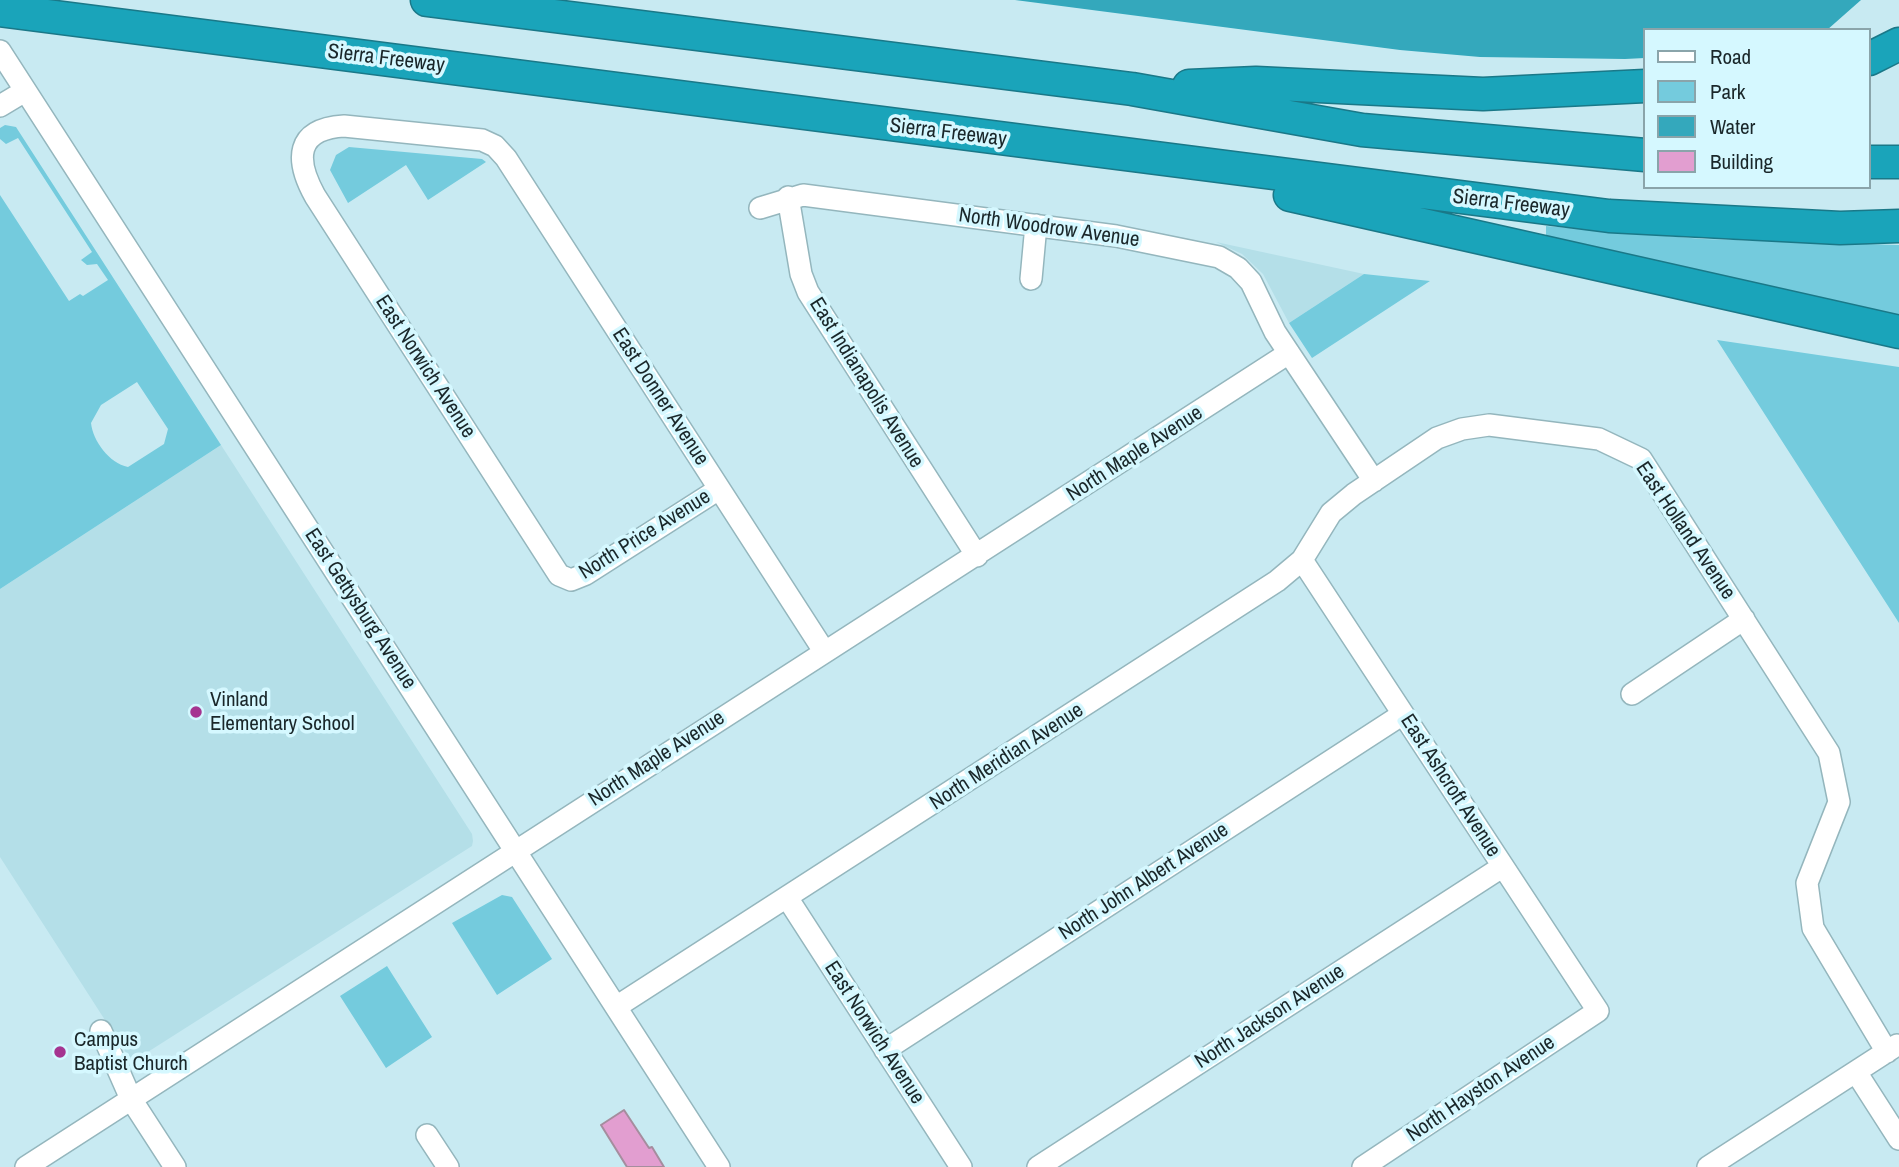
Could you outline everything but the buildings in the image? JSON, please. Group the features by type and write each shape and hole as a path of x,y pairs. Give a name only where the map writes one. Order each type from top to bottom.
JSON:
{"highway":[{"path":"427,0 1132,89 1362,130 1644,155"},
{"name":"Sierra Freeway","path":"0,10 1199,166 1609,216 1840,228 1899,226"},
{"path":"1871,58 1899,44"},
{"path":"1132,89 1256,83 1483,94 1644,86"},
{"path":"1871,162 1899,162"},
{"path":"1199,166 1244,186 1899,332"}],"street":[{"name":"East Gettysburg Avenue","path":"0,51 719,1167"},
{"path":"0,106 25,91"},
{"name":"East Donner Avenue","path":"305,142 322,129 344,125 481,140 495,146 506,158 824,651"},
{"name":"East Norwich Avenue","path":"305,142 302,160 304,173 315,196 559,575 571,580"},
{"name":"North Woodrow Avenue","path":"760,208 788,197 803,195 1116,236 1219,257 1238,268 1251,282 1289,353"},
{"name":"East Indianapolis Avenue","path":"788,197 801,274 808,292 977,556"},
{"path":"1031,279 1036,226"},
{"path":"1289,353 1374,481"},
{"name":"North Maple Avenue","path":"26,1167 1289,353"},
{"name":"East Holland Avenue","path":"1374,481 1437,438 1462,429 1489,425 1599,439 1641,459 1829,753 1839,802 1807,883 1812,928 1893,1048"},
{"name":"North Meridian Avenue","path":"616,1007 788,899 1278,581 1302,560 1331,513 1374,481"},
{"name":"North Price Avenue","path":"571,580 586,574 719,489"},
{"name":"East Ashcroft Avenue","path":"1302,560 1598,1011"},
{"name":"East Holland Avenue","path":"1632,694 1744,618"},
{"name":"North John Albert Avenue","path":"885,1050 1404,714"},
{"name":"North Jackson Avenue","path":"1038,1167 1502,867"},
{"name":"East Norwich Avenue","path":"788,899 961,1167"},
{"name":"North Hayston Avenue","path":"1363,1167 1598,1011"},
{"path":"101,1031 131,1099 175,1167"},
{"path":"1709,1167 1893,1048"},
{"path":"1856,1072 1899,1139"},
{"path":"427,1135 448,1167"}],"shaded area":[{"path":"1216,242 1364,274 1289,323 1263,274 1242,254"},
{"name":"Vinland Elementary School","path":"221,445 472,834 473,841 472,846 132,1062 0,857 0,589"}],"green space":[{"path":"5,125 16,127 221,445 0,589 0,195 69,301 80,294 83,296 108,280 97,264 87,265 81,260 92,252 18,138 6,144 0,139 0,128","holes":["137,382 168,429 164,444 128,467 108,456 95,437 91,423 101,405"]},
{"path":"349,147 482,159 486,162 428,200 406,165 348,203 330,170 336,155"},
{"path":"1546,226 1703,239 1899,245 1899,318 1546,241"},
{"path":"1364,274 1430,281 1312,358 1289,323"},
{"path":"1717,340 1899,367 1899,623"},
{"path":"502,895 512,897 552,959 497,995 452,923"},
{"path":"387,966 432,1037 386,1068 340,996"}],"water":[{"path":"1015,0 1861,0 1829,28 1644,28 1644,58 1480,57 1400,50"}],"place":[{"name":"Vinland Elementary School","path":"196,712"},
{"name":"Campus Baptist Church","path":"60,1052"}]}
